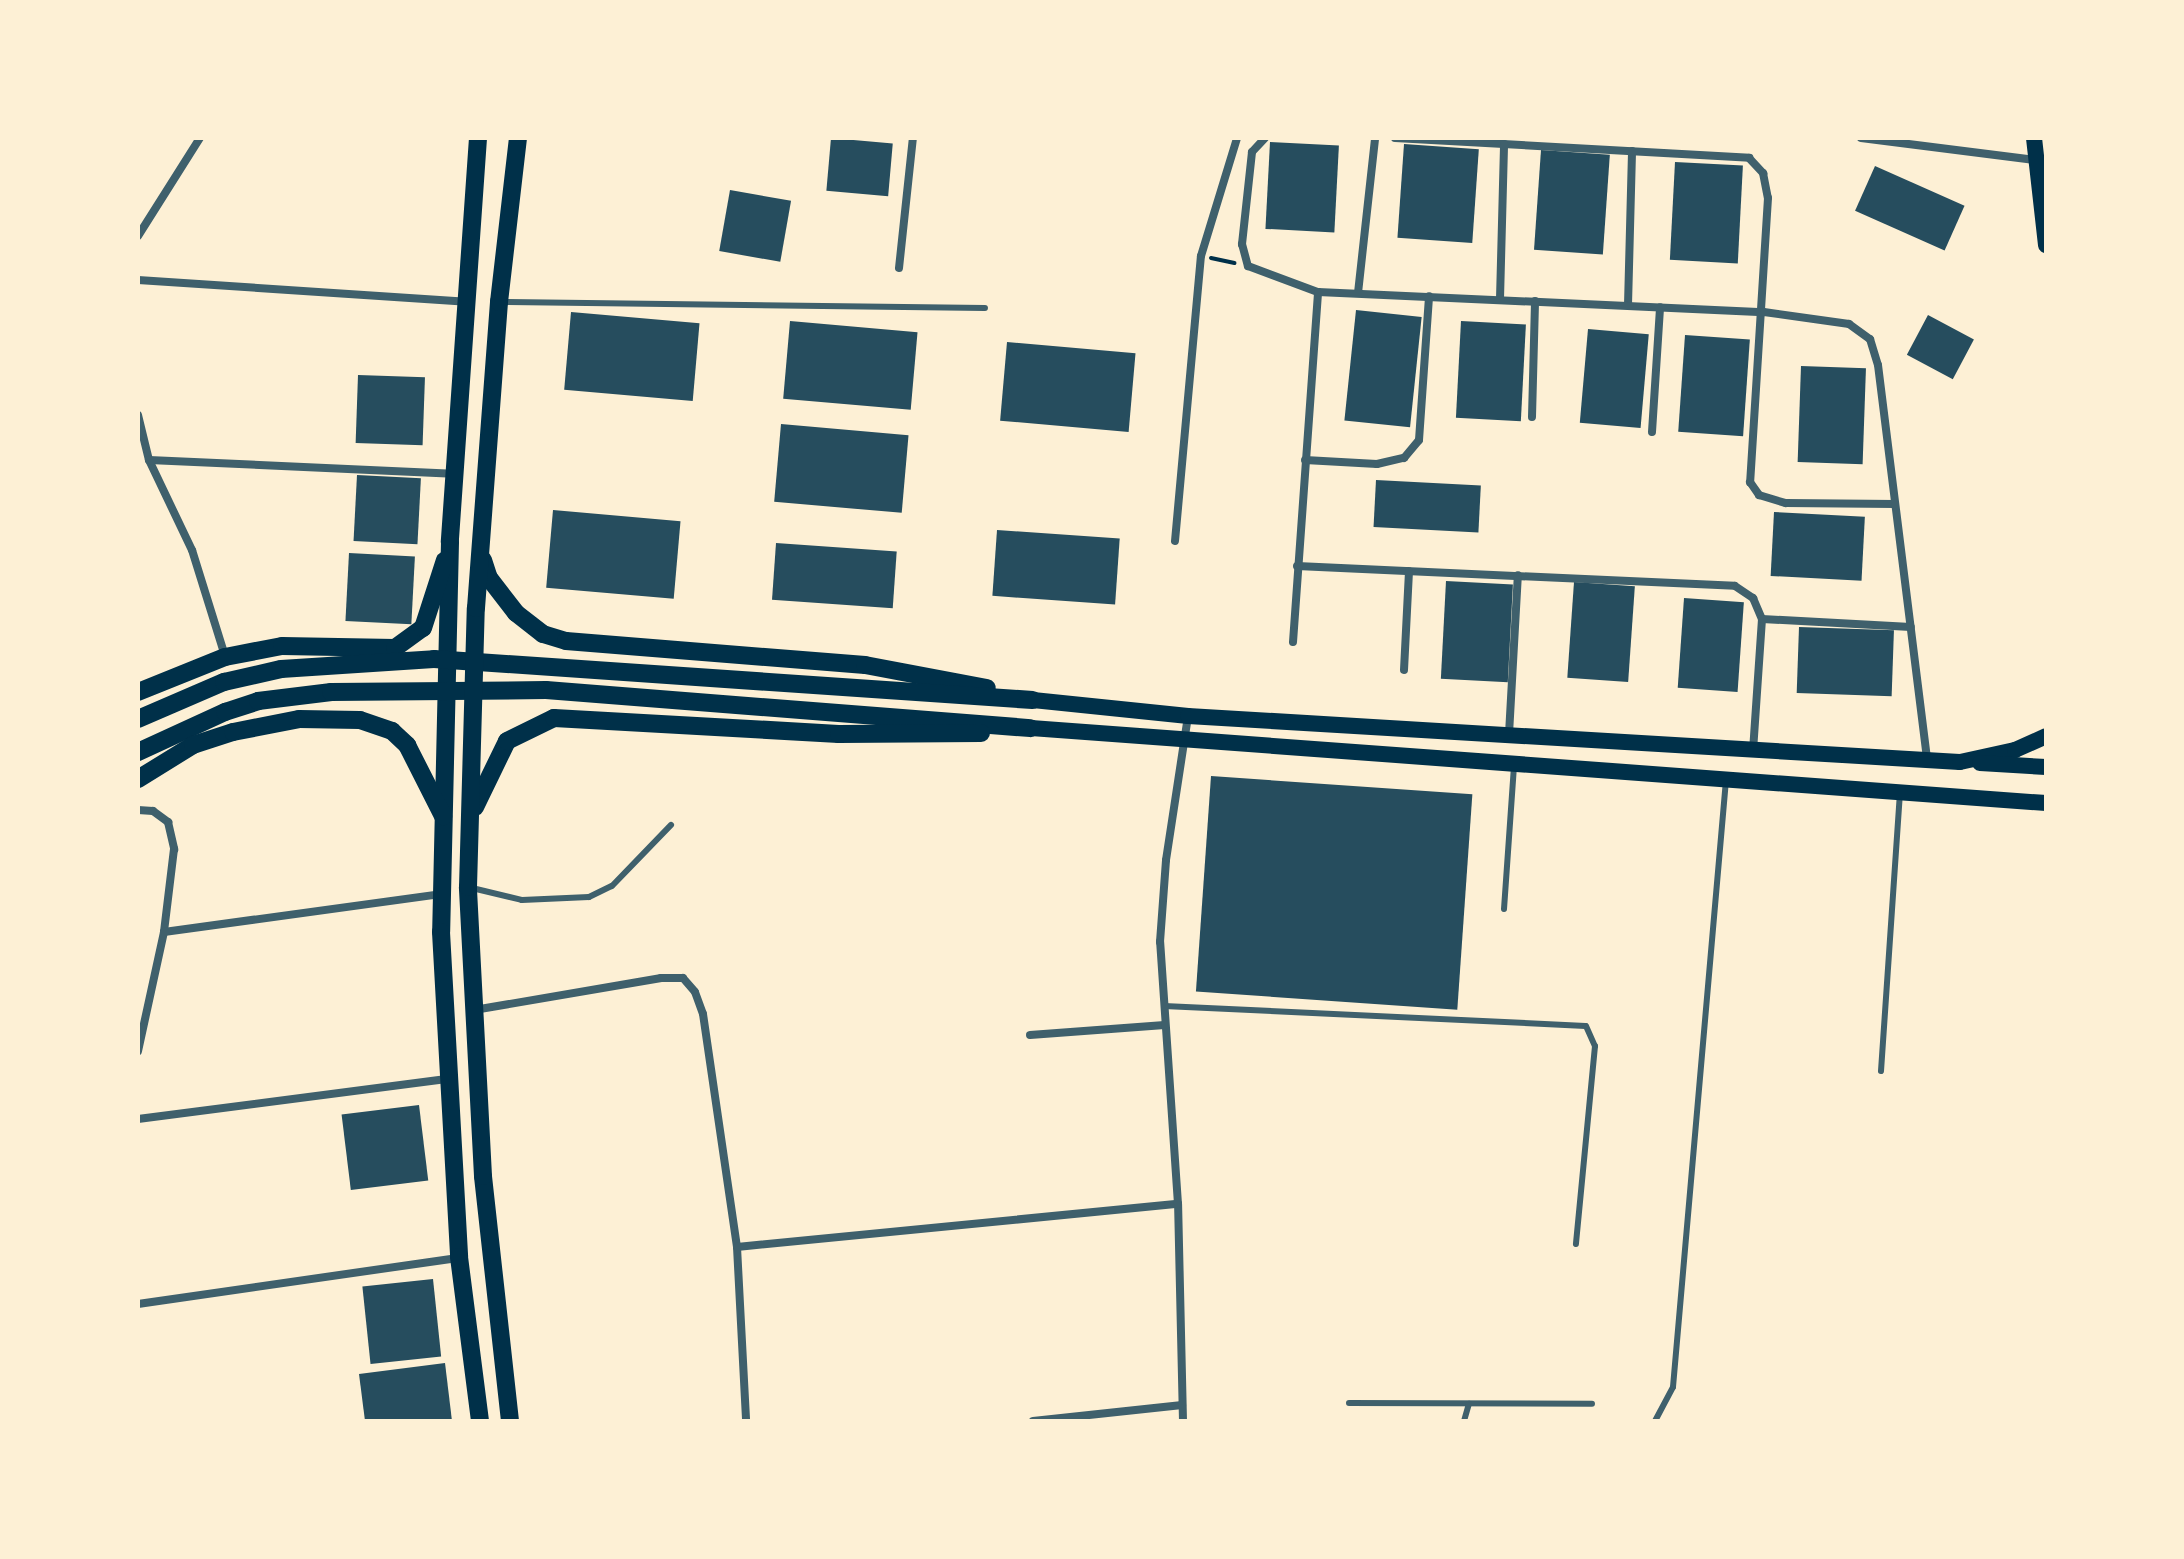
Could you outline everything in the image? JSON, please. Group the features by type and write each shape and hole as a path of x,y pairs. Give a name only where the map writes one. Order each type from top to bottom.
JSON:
{"main road":[{"path":"478,138 450,542 448,739 441,894 459,1257 480,1421"},
{"path":"510,1421 471,1010 468,887 476,608 499,302 518,138"},
{"path":"2034,138 2046,245"},
{"path":"138,692 225,657 282,646 395,648 423,628 450,542"},
{"path":"481,552 489,578 516,613 543,634 566,641 865,665 948,678 1033,700"},
{"path":"138,719 224,682 327,663 490,660 1033,700 1188,716 2046,767"},
{"path":"138,752 194,722 236,708 331,692 546,690 2046,803"},
{"path":"470,821 487,773 507,741 554,718 839,734 944,736 1031,728"},
{"path":"138,779 193,745 233,732 299,719 360,720 392,731 407,745 444,817"},
{"path":"1960,762 2015,750 2046,736"}],"street":[{"path":"138,236 200,138"},
{"path":"899,268 913,138"},
{"path":"1175,541 1201,256 1237,138"},
{"path":"1265,138 1252,152 1242,244 1248,266 1318,292 1764,312 1849,324 1870,339 1878,365 1927,760"},
{"path":"1358,293 1375,138"},
{"path":"1395,138 1749,158 1763,173 1768,198 1764,312 1750,482 1759,495 1786,503 1895,504"},
{"path":"1861,138 2036,160"},
{"path":"1500,299 1504,144"},
{"path":"1628,305 1632,151"},
{"path":"138,280 466,302"},
{"path":"1293,642 1318,292"},
{"path":"1305,460 1377,464 1404,458 1419,440 1429,296"},
{"path":"1532,417 1535,301"},
{"path":"1652,432 1660,307"},
{"path":"138,415 149,460 192,550 225,657"},
{"path":"149,460 454,474"},
{"path":"1297,566 1735,586 1753,598 1762,619 1753,751"},
{"path":"1404,670 1409,571"},
{"path":"1509,735 1518,575"},
{"path":"1762,619 1911,627"},
{"path":"1183,1421 1178,1204 1160,942 1166,860 1188,716"},
{"path":"138,810 153,811 168,822 174,849 164,932 138,1051"},
{"path":"164,932 441,894"},
{"path":"471,1010 683,978 703,1014 737,1247 746,1421"},
{"path":"1030,1035 1165,1025"},
{"path":"138,1119 448,1079"},
{"path":"737,1247 1178,1204"},
{"path":"138,1304 459,1257"},
{"path":"1033,1421 1182,1405"}],"lane":[{"path":"499,302 985,308"},
{"path":"1504,909 1514,763"},
{"path":"1655,1421 1673,1387 1726,780"},
{"path":"1881,1071 1900,792"},
{"path":"468,887 522,900 589,897 612,886 671,825"},
{"path":"1164,1006 1586,1026 1595,1046 1576,1244"},
{"path":"1349,1403 1592,1404"},
{"path":"1464,1421 1469,1404"}],"path":[{"path":"1201,256 1248,266"}],"building":[{"path":"831,138 893,143 888,196 826,191"},
{"path":"1270,142 1339,146 1334,232 1265,229"},
{"path":"1404,144 1479,149 1472,243 1397,238"},
{"path":"1541,150 1610,155 1603,255 1534,250"},
{"path":"1675,162 1743,166 1738,263 1670,260"},
{"path":"1875,166 1965,206 1945,251 1855,211"},
{"path":"730,190 791,201 780,262 719,251"},
{"path":"1356,310 1422,317 1410,427 1344,420"},
{"path":"571,312 700,323 693,401 564,390"},
{"path":"1928,315 1974,339 1953,379 1907,355"},
{"path":"790,321 918,332 911,410 783,399"},
{"path":"1461,321 1526,324 1521,421 1456,418"},
{"path":"1588,329 1649,334 1641,428 1580,423"},
{"path":"1685,335 1750,340 1743,436 1678,432"},
{"path":"1007,342 1136,353 1129,432 1000,421"},
{"path":"1801,366 1866,368 1863,464 1798,462"},
{"path":"358,375 425,377 423,445 356,443"},
{"path":"781,424 909,435 902,513 774,502"},
{"path":"357,475 421,478 417,544 354,541"},
{"path":"1376,480 1481,485 1478,532 1374,527"},
{"path":"553,510 681,521 674,599 546,588"},
{"path":"1774,512 1865,517 1862,581 1771,576"},
{"path":"997,530 1120,539 1115,604 992,596"},
{"path":"776,543 897,551 893,608 772,600"},
{"path":"349,553 415,556 411,624 345,621"},
{"path":"1446,581 1513,585 1508,682 1441,679"},
{"path":"1574,582 1635,586 1628,682 1567,678"},
{"path":"1684,598 1744,602 1738,692 1678,688"},
{"path":"1799,627 1894,630 1892,696 1797,693"},
{"path":"1211,776 1472,794 1457,1010 1196,991"},
{"path":"419,1105 428,1180 351,1190 342,1115"},
{"path":"433,1279 441,1357 371,1364 362,1286"},
{"path":"445,1363 452,1421 365,1421 359,1374"}]}
